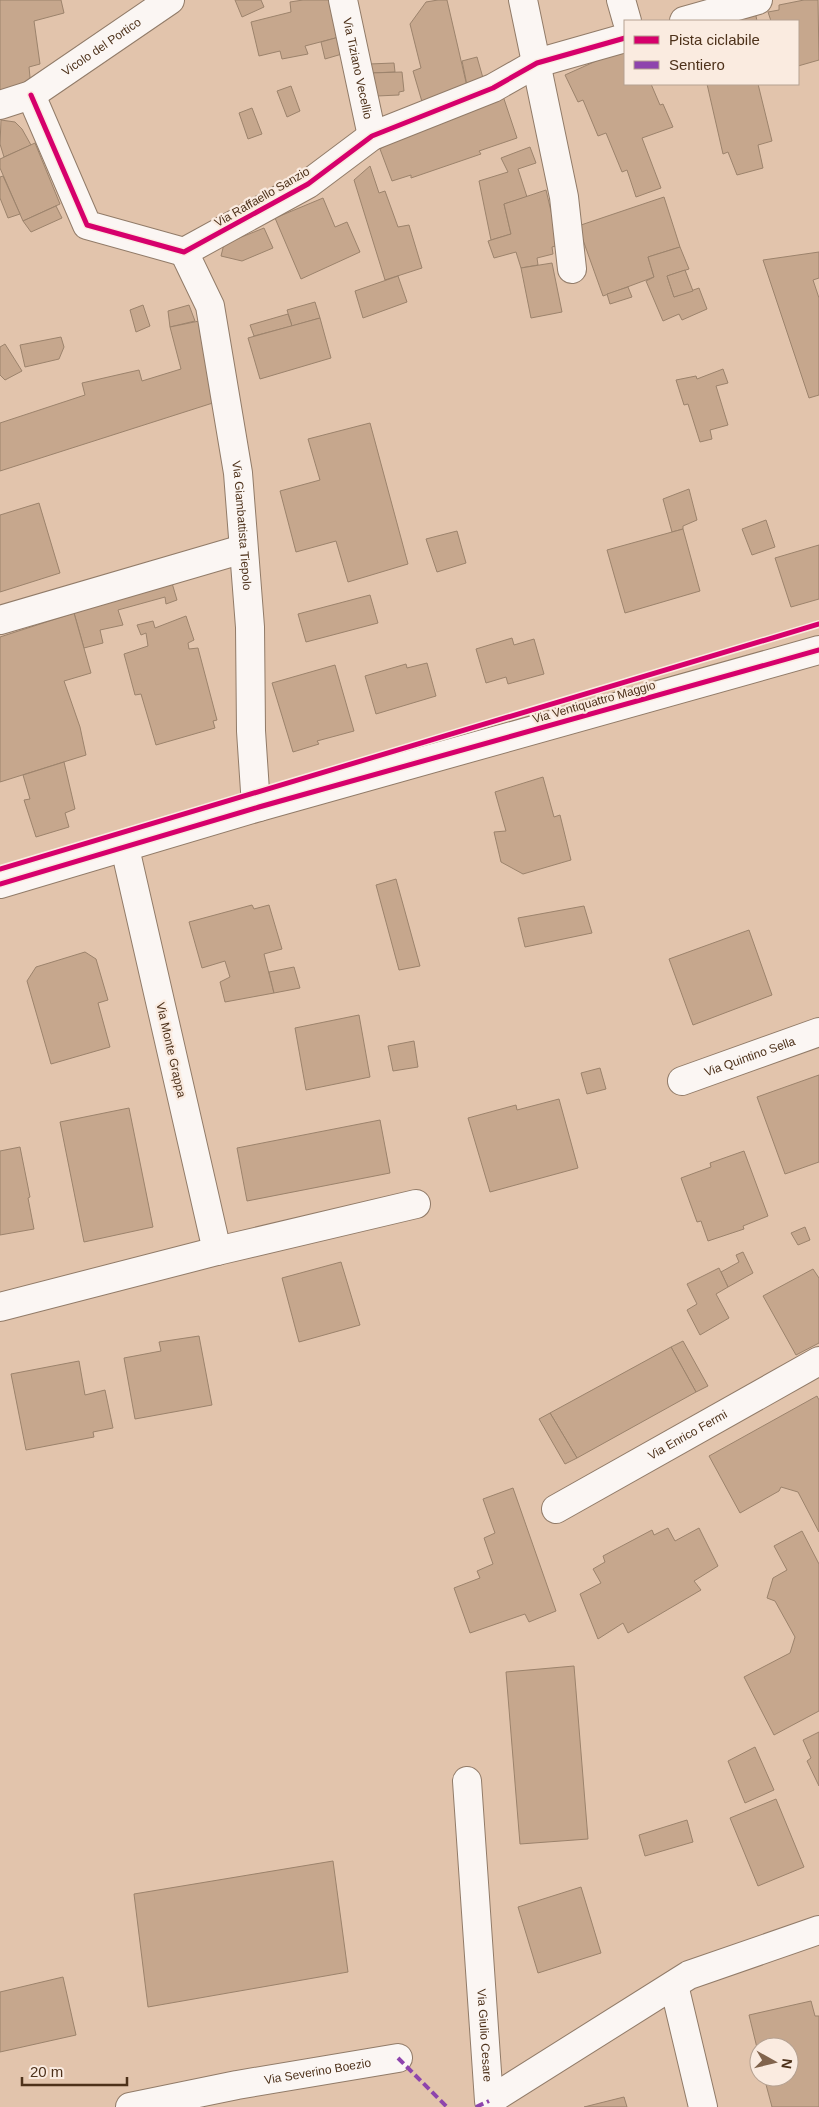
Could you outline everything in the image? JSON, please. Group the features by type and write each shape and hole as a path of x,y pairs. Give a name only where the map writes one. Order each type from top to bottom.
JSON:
{"street":[{"name":"Vicolo del Portico","path":"31,95 170,0"},
{"name":"Via Tiziano Vecellio","path":"343,0 372,136"},
{"path":"523,0 564,197 572,269"},
{"path":"621,0 627,20"},
{"path":"688,20 758,0"},
{"name":"Via Raffaello Sanzio","path":"184,252 308,184 372,136 493,88 537,63 624,38"},
{"path":"0,105 31,95 87,225 184,252"},
{"name":"Via Giambattista Tiepolo","path":"184,252 210,306 238,473 250,627 251,731 255,791 259,807"},
{"path":"0,620 243,549"},
{"name":"Via Ventiquattro Maggio","path":"0,884 259,807 819,650"},
{"name":"Via Monte Grappa","path":"125,848 217,1251"},
{"name":"Via Quintino Sella","path":"682,1081 819,1032"},
{"path":"0,1307 217,1251 416,1204"},
{"name":"Via Enrico Fermi","path":"556,1509 819,1361"},
{"name":"Via Giulio Cesare","path":"466,1781 489,2101 689,1975 819,1930"},
{"path":"674,1985 704,2107"},
{"name":"Via Severino Boezio","path":"130,2107 239,2096 398,2058"}],"building":[{"path":"0,0 61,0 64,13 34,21 40,64 29,67 31,88 0,95"},
{"path":"235,0 261,0 264,7 242,17"},
{"path":"336,0 343,36 305,46 308,54 282,59 280,51 259,56 251,22 291,12 290,2"},
{"path":"447,0 469,95 425,112 413,71 421,68 410,24 426,2"},
{"path":"804,0 818,0 819,60 799,66 799,20 771,20 768,12 779,10 779,5"},
{"path":"755,11 757,20 721,20"},
{"path":"339,37 342,54 325,59 321,42"},
{"path":"624,48 624,85 651,85 660,105 663,104 673,127 642,138 661,188 636,197 627,170 622,172 606,133 598,136 583,100 578,102 565,75"},
{"path":"477,57 485,85 468,90 462,61"},
{"path":"394,63 395,72 370,73 369,64"},
{"path":"402,72 404,91 399,92 399,95 377,96 370,73"},
{"path":"707,85 758,85 772,141 758,145 763,168 737,175 728,152 723,154"},
{"path":"291,86 300,111 287,117 277,91"},
{"path":"502,93 517,138 479,151 481,154 411,178 411,175 392,181 380,149 397,139"},
{"path":"252,108 262,134 248,139 239,113"},
{"path":"1,120 15,122 22,129 31,145 4,157 0,144"},
{"path":"35,143 60,204 23,221 0,168 0,159"},
{"path":"530,147 536,163 518,169 527,197 504,204 511,234 491,240 479,181 508,172 501,158"},
{"path":"370,166 379,193 385,191 398,227 409,225 422,268 385,280 354,180"},
{"path":"3,176 20,214 8,218 0,198 0,177"},
{"path":"546,190 559,245 552,247 553,254 537,258 538,265 521,268 516,252 494,258 488,241 511,234 504,204"},
{"path":"664,197 680,247 648,257 654,277 603,296 578,226"},
{"path":"323,198 335,227 347,222 360,252 301,279 275,218"},
{"path":"56,206 62,218 31,232 23,221"},
{"path":"264,228 273,248 242,261 221,256 224,244"},
{"path":"680,247 689,269 667,276 674,297 699,288 707,309 682,320 679,314 663,321 646,281 654,277 648,257"},
{"path":"819,252 819,278 813,280 819,298 819,395 809,398 763,260"},
{"path":"552,263 562,312 531,318 521,268"},
{"path":"685,270 693,291 674,297 667,276"},
{"path":"398,276 407,302 363,318 355,291"},
{"path":"628,287 632,297 610,304 607,294"},
{"path":"315,302 320,318 292,326 287,310"},
{"path":"143,305 150,326 136,332 130,310"},
{"path":"189,305 195,321 170,327 168,311"},
{"path":"288,314 292,326 254,336 250,325"},
{"path":"320,318 331,358 260,379 248,338"},
{"path":"199,321 219,401 0,471 0,423 85,395 82,383 139,370 142,381 181,369 170,327"},
{"path":"61,337 64,347 59,359 25,367 20,345"},
{"path":"5,344 22,371 5,380 0,375 0,347"},
{"path":"723,369 728,383 716,386 728,425 710,430 712,439 700,442 688,404 684,405 676,380 696,376 697,379"},
{"path":"370,423 408,564 348,582 336,541 296,552 280,491 320,480 308,439"},
{"path":"689,489 697,520 683,526 683,529 672,532 663,499"},
{"path":"39,503 60,573 0,592 0,515"},
{"path":"766,520 775,547 752,555 742,529"},
{"path":"683,529 700,591 625,613 607,550"},
{"path":"457,531 466,563 437,572 426,539"},
{"path":"819,545 819,599 791,607 775,558"},
{"path":"172,583 177,600 166,604 165,597 118,610 123,625 100,630 103,643 84,648 74,613"},
{"path":"370,595 378,623 306,642 298,614"},
{"path":"74,613 91,673 64,681 80,727 86,755 0,782 0,637"},
{"path":"186,616 194,640 188,643 189,649 198,648 217,720 213,721 215,728 156,745 141,694 135,695 124,654 148,646 146,633 141,635 137,625 153,621 155,628"},
{"path":"512,638 514,645 534,639 544,674 508,684 506,677 486,683 476,649"},
{"path":"427,663 436,696 376,714 365,676 406,664 407,668"},
{"path":"335,665 354,731 317,741 319,744 293,752 272,683"},
{"path":"64,762 75,809 65,813 69,827 36,837 24,800 30,799 23,775"},
{"path":"543,777 554,817 560,815 571,860 523,874 501,862 494,832 506,831 495,792"},
{"path":"396,879 420,966 399,970 376,885"},
{"path":"252,905 254,909 269,905 282,949 264,954 274,993 225,1002 220,982 230,977 225,961 202,968 189,922"},
{"path":"584,906 592,933 525,947 518,918"},
{"path":"749,930 772,995 693,1025 669,959"},
{"path":"85,952 96,959 108,1000 98,1003 110,1047 51,1064 27,981 36,967"},
{"path":"294,967 300,988 274,993 269,972"},
{"path":"359,1015 370,1077 306,1090 295,1028"},
{"path":"414,1041 418,1067 393,1071 388,1046"},
{"path":"600,1068 606,1089 587,1094 581,1073"},
{"path":"819,1075 819,1162 785,1174 757,1097"},
{"path":"559,1099 578,1168 490,1192 468,1118 516,1105 517,1110"},
{"path":"129,1108 153,1227 84,1242 60,1122"},
{"path":"380,1120 390,1173 247,1201 237,1148"},
{"path":"20,1147 34,1229 0,1235 0,1151"},
{"path":"744,1151 768,1216 743,1226 744,1229 708,1241 701,1221 697,1222 681,1178 711,1167 710,1163"},
{"path":"805,1227 810,1240 798,1245 791,1233"},
{"path":"743,1252 753,1273 728,1287 721,1272 739,1262 736,1255"},
{"path":"341,1262 360,1325 299,1342 282,1278"},
{"path":"719,1268 728,1287 716,1294 729,1318 700,1335 687,1310 697,1304 687,1284"},
{"path":"813,1269 819,1278 819,1343 796,1355 763,1296"},
{"path":"199,1336 212,1405 135,1419 124,1358 161,1351 159,1342"},
{"path":"683,1341 708,1386 696,1392 671,1347"},
{"path":"671,1347 696,1392 577,1458 550,1413"},
{"path":"79,1361 85,1395 105,1390 113,1428 93,1432 94,1437 26,1450 11,1374"},
{"path":"817,1396 819,1400 819,1532 798,1492 781,1487 779,1491 740,1513 709,1456"},
{"path":"550,1413 577,1458 565,1464 539,1419"},
{"path":"513,1488 556,1611 529,1622 525,1614 470,1633 454,1588 480,1578 477,1571 493,1564 484,1538 495,1533 483,1499"},
{"path":"668,1528 675,1541 699,1528 718,1566 694,1581 701,1590 628,1633 623,1623 598,1639 580,1594 601,1583 593,1569 605,1562 603,1556 652,1530 654,1535"},
{"path":"802,1531 819,1564 819,1711 774,1735 744,1677 790,1653 795,1637 775,1601 767,1598 773,1578 787,1570 774,1546"},
{"path":"574,1666 588,1839 520,1844 506,1672"},
{"path":"819,1732 819,1786 807,1761 811,1758 803,1740"},
{"path":"755,1747 774,1790 745,1803 728,1761"},
{"path":"776,1799 804,1867 758,1886 730,1818"},
{"path":"687,1820 693,1842 645,1856 639,1835"},
{"path":"333,1861 348,1972 148,2007 134,1894"},
{"path":"581,1887 601,1953 538,1973 518,1907"},
{"path":"63,1977 76,2035 0,2052 0,1992"},
{"path":"811,2001 815,2016 819,2016 819,2107 772,2107 767,2087 799,2087 799,2037 754,2037 749,2015"},
{"path":"624,2097 627,2107 584,2107"}],"marked path":[{"path":"398,2058 447,2107"},
{"path":"476,2107 489,2101"}],"cycle path":[{"path":"31,95 87,225 184,252 308,184 372,136 493,88 537,63 624,38"},
{"path":"0,869 819,624"},
{"path":"0,884 259,807 819,650"}]}
